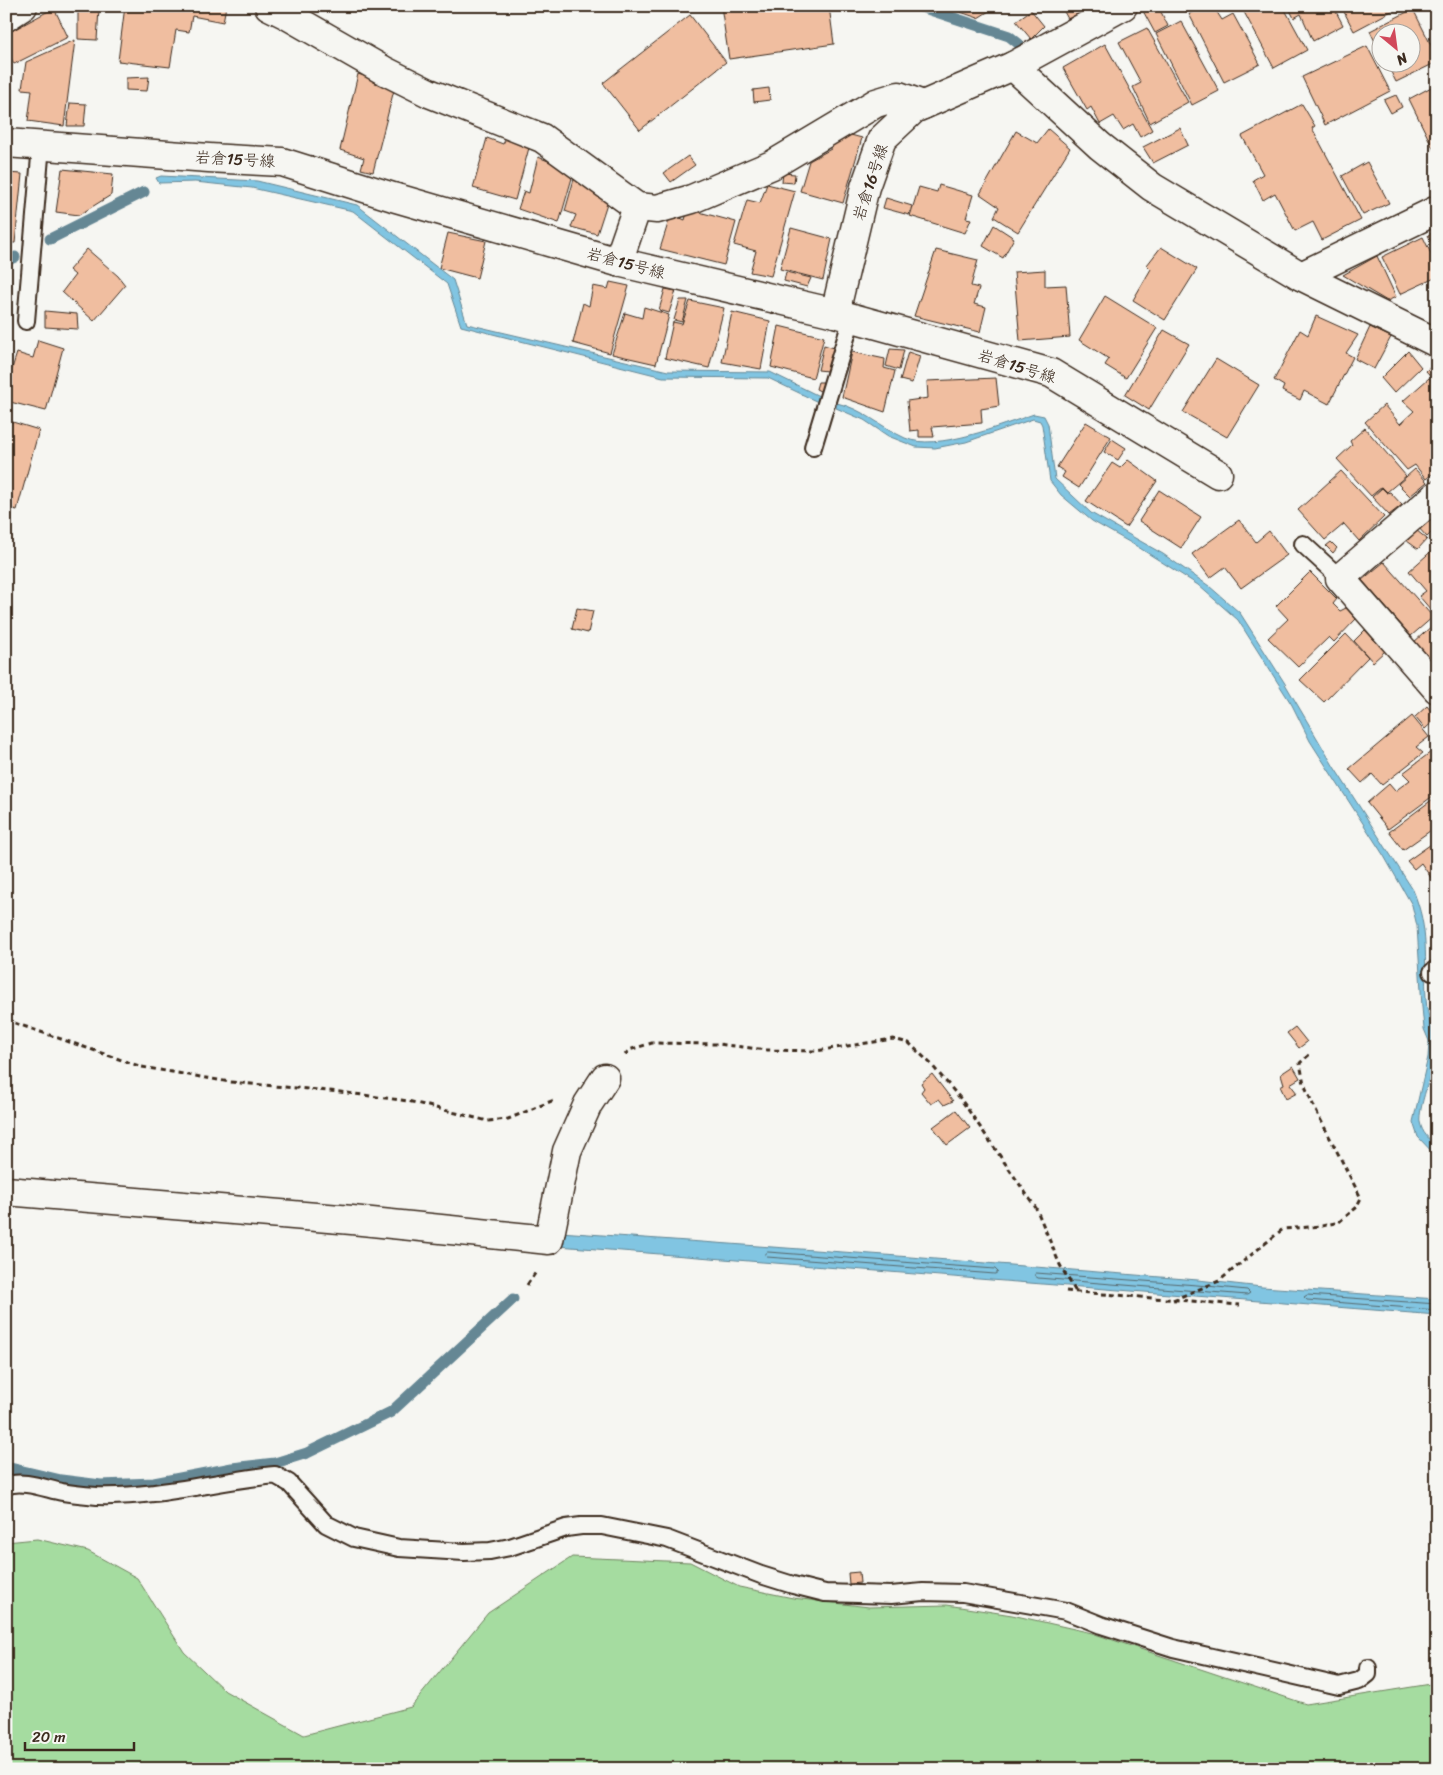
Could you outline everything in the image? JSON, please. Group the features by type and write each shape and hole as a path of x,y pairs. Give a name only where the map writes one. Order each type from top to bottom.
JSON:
{"street":[{"path":"6,17 23,6"},
{"path":"269,6 428,93 542,138 637,207 657,209 692,199 772,165 876,103 899,96 923,105"},
{"name":"岩倉16号線","path":"843,315 865,187 882,139 914,109 1013,66 1123,6"},
{"path":"1013,66 1100,146 1152,186 1301,276 1437,343"},
{"name":"岩倉15号線","path":"6,143 282,162 394,197 618,262 843,315 1051,373 1218,474"},
{"path":"618,262 637,207"},
{"path":"1301,276 1437,210"},
{"path":"1437,495 1340,578 1437,690"},
{"path":"6,1191 352,1220 549,1240 567,1151 588,1104 605,1078"}],"lane":[{"path":"26,321 41,145"},
{"path":"813,447 843,315"},
{"path":"1303,544 1340,578"},
{"path":"6,1486 11,1484 34,1486 96,1496 134,1496 274,1475 289,1483 326,1524 354,1538 398,1548 464,1552 490,1551 510,1547 566,1528 602,1526 666,1539 760,1575 825,1592 891,1595 923,1592 962,1593 1066,1611 1101,1625 1173,1648 1339,1686 1359,1681 1368,1674 1368,1668"}],"path":[{"path":"671,6 691,7"},
{"path":"6,1020 142,1067 230,1082 340,1092 408,1101 488,1121 508,1119 605,1078 629,1050 652,1043 718,1044 767,1050 816,1051 893,1039 909,1043 960,1098 1036,1208 1060,1266 1076,1292"},
{"path":"1173,1300 1219,1281 1283,1229 1322,1226 1339,1222 1356,1208 1361,1198 1304,1084 1300,1063 1310,1054"},
{"path":"1066,1291 1240,1305"}],"green space":[{"path":"37,1539 88,1551 137,1578 184,1652 225,1691 304,1735 411,1707 488,1613 572,1557 690,1562 739,1587 793,1598 869,1607 947,1605 1012,1615 1092,1633 1306,1704 1437,1683 1437,1769 6,1769 6,1542"}],"water":[{"path":"161,176 257,181 357,205 453,280 467,324 668,371 770,372 821,397 820,403 768,378 663,377 461,326 447,284 353,211 252,188 195,182 159,183 156,178"},
{"path":"837,403 855,409 896,434 918,441 934,442 951,439 987,430 1034,414 1044,416 1048,424 1055,479 1091,513 1163,554 1209,586 1240,613 1284,682 1334,767 1413,890 1424,932 1427,1006 1434,1048 1433,1062 1421,1108 1420,1122 1424,1133 1437,1146 1437,1157 1418,1137 1413,1122 1428,1057 1429,1041 1424,1029 1417,926 1412,905 1384,856 1310,741 1292,705 1238,620 1198,585 1138,547 1092,521 1061,495 1050,481 1040,421 1033,419 966,442 935,448 916,447 888,436 864,420 836,408"},
{"path":"560,1232 885,1255 1198,1280 1262,1287 1437,1299 1437,1315 558,1246"}],"building":[{"path":"125,6 226,6 223,22 192,16 189,32 176,30 170,67 118,61"},
{"path":"721,6 829,6 834,44 729,59"},
{"path":"943,6 997,6 978,18"},
{"path":"1061,6 1079,6 1082,12 1068,19"},
{"path":"1146,6 1158,6 1168,26 1155,33 1142,9"},
{"path":"1203,6 1213,6 1222,20 1233,14 1260,64 1224,82 1189,14"},
{"path":"1253,6 1283,6 1307,50 1274,68 1244,12"},
{"path":"1288,6 1333,6 1343,25 1313,41 1301,14 1294,18"},
{"path":"1341,6 1401,6 1370,22 1354,31"},
{"path":"1430,6 1437,6 1437,21"},
{"path":"54,8 68,37 14,64 6,49 6,34"},
{"path":"78,9 99,9 97,40 78,39"},
{"path":"1413,9 1420,22 1388,22"},
{"path":"1031,10 1044,26 1031,39 1016,21"},
{"path":"690,15 726,62 640,130 603,83"},
{"path":"1181,21 1219,91 1192,105 1156,34"},
{"path":"1420,23 1437,57 1437,62 1420,70"},
{"path":"1147,28 1188,102 1150,123 1133,87 1141,83 1119,42"},
{"path":"75,40 64,126 28,121 32,90 22,89 26,62"},
{"path":"1105,44 1152,130 1140,137 1133,124 1123,130 1114,116 1100,124 1091,107 1087,110 1063,68"},
{"path":"1367,46 1370,52 1370,72 1380,72 1390,91 1325,125 1302,77"},
{"path":"1391,72 1416,72 1396,82"},
{"path":"358,74 395,86 373,172 361,169 364,158 340,150"},
{"path":"149,77 147,91 126,90 126,78"},
{"path":"1437,84 1437,153 1436,154 1409,99"},
{"path":"769,88 770,100 754,102 753,90"},
{"path":"1396,95 1402,107 1391,113 1384,100"},
{"path":"70,103 86,104 84,126 67,126"},
{"path":"1302,104 1315,126 1312,128 1361,220 1322,240 1313,222 1295,231 1275,193 1263,200 1253,180 1263,174 1242,136"},
{"path":"1180,128 1188,145 1153,163 1143,147"},
{"path":"1048,129 1070,148 1018,232 994,217 999,207 980,194 1016,131 1037,143"},
{"path":"847,134 862,138 843,203 800,191 809,161 831,149 831,142"},
{"path":"507,136 530,144 515,200 473,188 487,138 503,144"},
{"path":"688,156 695,165 671,182 664,173"},
{"path":"538,157 574,171 559,223 518,209 524,191 529,193"},
{"path":"1367,162 1389,203 1363,215 1342,176"},
{"path":"62,169 113,174 111,195 79,215 56,212"},
{"path":"576,172 610,194 597,234 571,227 576,215 565,211"},
{"path":"6,173 22,174 15,243 6,243"},
{"path":"783,173 795,174 794,183 782,182"},
{"path":"767,184 795,191 771,276 750,272 756,251 734,245 747,200 760,203"},
{"path":"939,185 973,195 966,218 971,219 965,233 910,216 919,187 937,192"},
{"path":"886,198 912,206 909,215 883,208"},
{"path":"688,209 736,222 724,265 660,249 671,214 685,220"},
{"path":"994,225 1014,238 1003,258 983,246"},
{"path":"791,228 832,239 823,280 780,269"},
{"path":"1437,231 1437,253 1428,235"},
{"path":"448,233 486,241 477,278 439,268"},
{"path":"1423,237 1437,266 1437,277 1400,294 1382,257"},
{"path":"1161,247 1197,269 1165,320 1133,300 1151,269 1147,265"},
{"path":"87,249 118,276 125,285 94,321 62,292 75,275 69,270"},
{"path":"936,250 978,260 971,286 979,288 974,304 986,307 980,332 914,316"},
{"path":"1377,256 1396,297 1387,301 1343,275"},
{"path":"1045,270 1045,286 1066,285 1070,337 1020,341 1014,272"},
{"path":"786,272 811,278 807,287 784,281"},
{"path":"610,282 629,286 610,353 573,343 583,303 589,306 593,286 608,289"},
{"path":"665,289 676,291 669,313 659,310"},
{"path":"1105,296 1157,328 1126,378 1105,365 1109,359 1079,340"},
{"path":"680,300 688,300 682,322 674,320"},
{"path":"690,301 724,308 709,368 665,358 673,322 682,324"},
{"path":"644,307 669,315 656,364 612,354 625,313 642,318"},
{"path":"45,311 77,314 78,329 45,327"},
{"path":"732,312 770,321 761,369 722,362"},
{"path":"1316,316 1358,335 1346,353 1353,357 1329,404 1304,391 1300,400 1282,391 1284,386 1274,380 1300,330 1308,335"},
{"path":"779,326 824,337 813,378 771,367"},
{"path":"1370,327 1391,337 1374,369 1355,359"},
{"path":"1164,330 1189,344 1149,410 1125,395"},
{"path":"38,340 63,348 46,411 6,401 6,387 17,353 33,358"},
{"path":"824,345 834,348 827,371 818,370"},
{"path":"890,349 904,350 899,370 886,366"},
{"path":"1408,351 1421,367 1394,393 1381,378"},
{"path":"852,352 885,359 884,368 895,371 885,412 842,397"},
{"path":"908,352 920,356 912,383 900,380"},
{"path":"1216,359 1259,385 1227,437 1183,412"},
{"path":"1437,361 1437,383 1426,371"},
{"path":"996,378 999,406 981,409 982,423 932,427 934,437 919,437 919,430 910,431 907,401 928,398 927,381"},
{"path":"1429,378 1437,387 1437,470 1426,479 1415,465 1407,470 1365,422 1384,405 1400,424 1414,411 1403,401"},
{"path":"818,382 824,382 822,392 816,389"},
{"path":"6,420 39,430 17,510 6,507"},
{"path":"1086,422 1111,437 1079,488 1062,477 1065,472 1057,467"},
{"path":"1365,428 1406,476 1387,492 1382,487 1371,496 1337,459 1352,445 1350,441"},
{"path":"1112,439 1126,448 1118,460 1104,452"},
{"path":"1128,460 1157,481 1126,527 1086,501 1112,463 1120,468"},
{"path":"1415,469 1427,482 1410,496 1398,484"},
{"path":"1341,471 1384,517 1359,541 1344,524 1325,540 1298,510"},
{"path":"1382,488 1387,493 1390,492 1402,505 1389,515 1372,497"},
{"path":"1159,490 1201,517 1181,548 1139,521"},
{"path":"1437,508 1437,527 1427,537 1417,526"},
{"path":"1239,520 1256,542 1269,531 1287,555 1241,588 1225,567 1210,578 1192,554"},
{"path":"1416,530 1427,539 1418,549 1407,541"},
{"path":"1331,542 1337,548 1333,553 1326,546"},
{"path":"1436,547 1437,617 1419,596 1426,591 1409,571"},
{"path":"1384,562 1433,617 1411,636 1362,580"},
{"path":"1310,572 1337,599 1333,604 1340,611 1346,608 1356,619 1334,642 1329,637 1298,667 1268,638 1288,619 1276,606"},
{"path":"577,608 593,611 588,633 572,629"},
{"path":"1434,624 1437,627 1437,670 1413,643"},
{"path":"1365,630 1385,651 1373,662 1354,641"},
{"path":"1346,634 1368,657 1324,702 1300,680"},
{"path":"1427,706 1437,718 1425,729 1415,717"},
{"path":"1412,716 1429,737 1416,747 1423,753 1382,785 1372,774 1362,783 1349,769"},
{"path":"1431,752 1437,759 1437,793 1388,829 1367,803 1389,784 1395,791 1410,780 1403,773"},
{"path":"1437,796 1437,826 1403,850 1389,832"},
{"path":"1437,840 1436,885 1421,863 1414,869 1407,861"},
{"path":"1295,1027 1307,1042 1299,1048 1287,1033"},
{"path":"1293,1066 1300,1078 1290,1084 1297,1093 1286,1099 1280,1086 1284,1084 1281,1074"},
{"path":"932,1074 953,1101 944,1105 939,1099 931,1104 921,1092 924,1088 921,1083"},
{"path":"956,1110 970,1128 947,1145 933,1127"},
{"path":"859,1572 860,1583 849,1584 848,1573"}],"waterway":[{"path":"918,6 1009,36 1019,44"},
{"path":"50,239 144,192"},
{"path":"6,261 15,257"},
{"path":"6,1467 61,1480 101,1485 154,1483 232,1468 275,1463 307,1453 391,1412 513,1299"}]}
